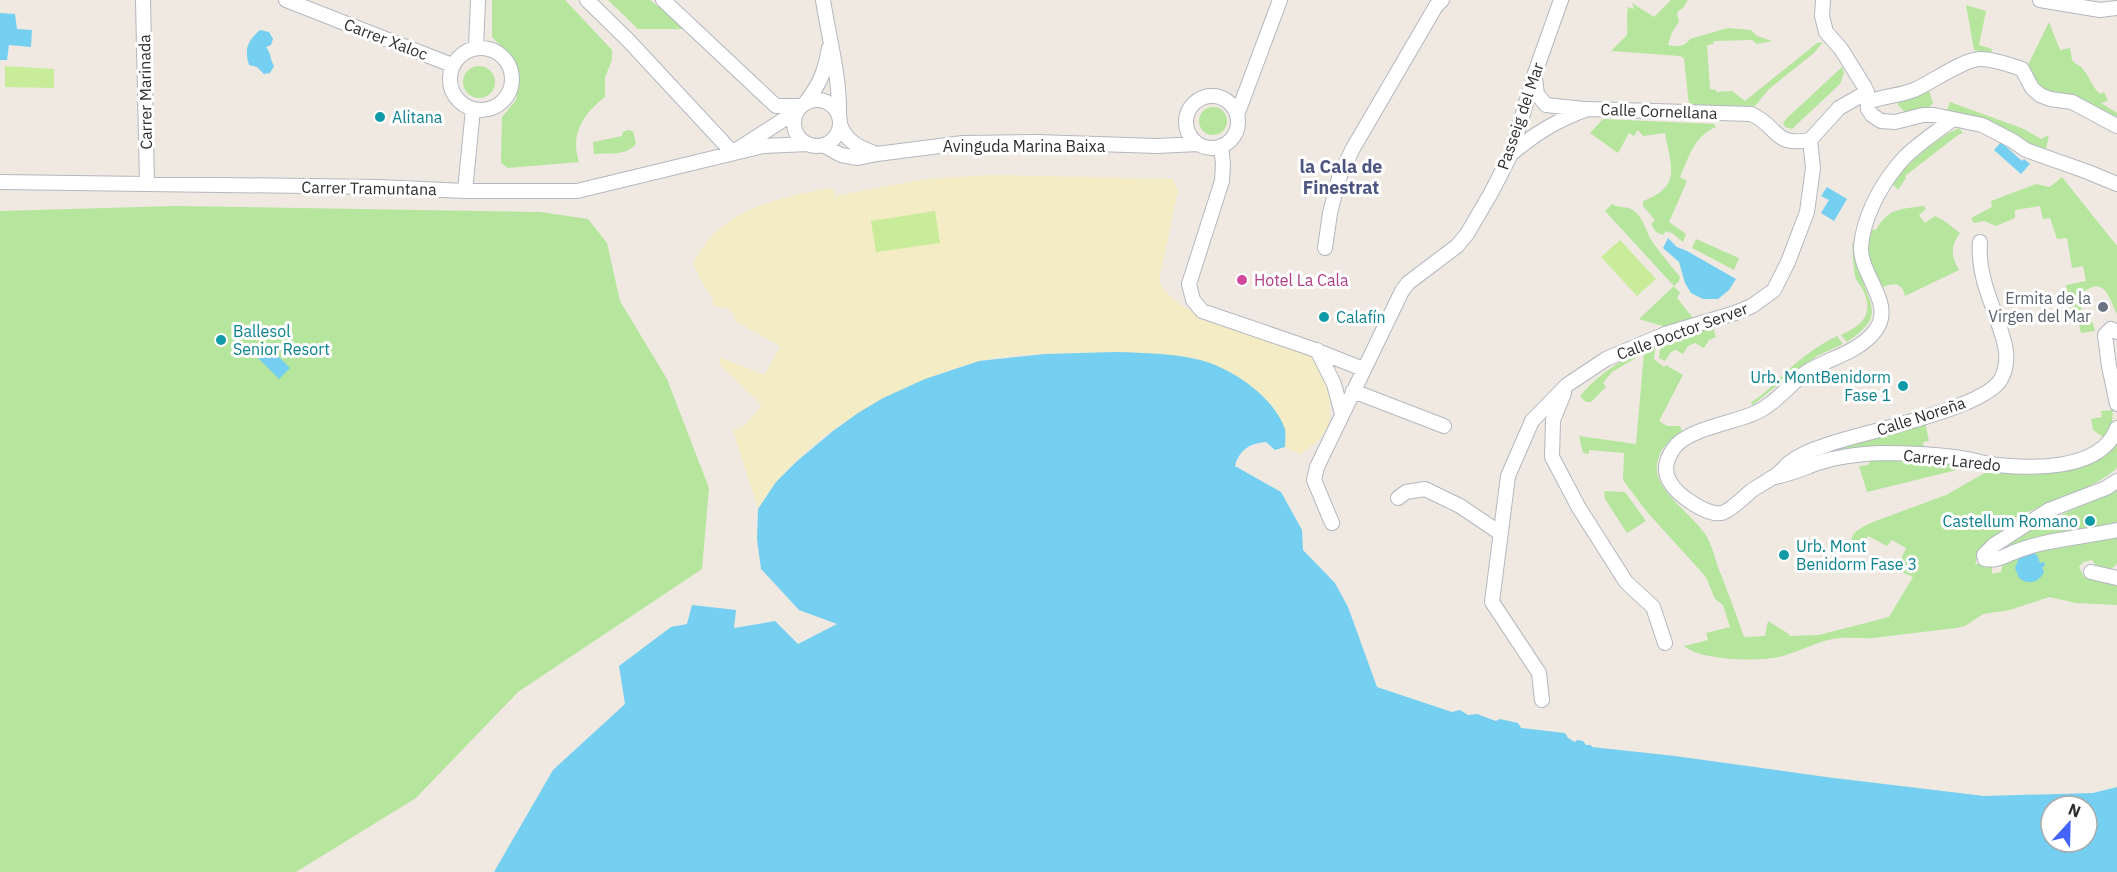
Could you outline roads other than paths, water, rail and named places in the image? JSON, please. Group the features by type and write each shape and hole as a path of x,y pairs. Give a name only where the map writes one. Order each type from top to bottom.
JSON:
{"street":[{"name":"Carrer Marinada","path":"143,0 147,184"},
{"name":"Carrer Xaloc","path":"286,0 453,65"},
{"path":"476,48 478,0"},
{"path":"587,0 733,153"},
{"path":"663,0 776,106 801,106 813,100 826,102 837,111 843,134 849,141 872,152"},
{"path":"823,0 830,43 835,56 840,121 835,137 823,145 816,146 802,141 795,130 794,123 801,106 815,90 824,72 830,43"},
{"path":"1237,115 1280,0"},
{"path":"1325,248 1330,213 1344,169 1404,61 1442,0"},
{"name":"Passeig del Mar","path":"1363,369 1408,283 1457,246 1467,234 1510,154 1535,73 1562,0"},
{"path":"1824,0 1822,16 1826,32 1841,49 1868,97 1868,109 1872,116 1881,121 1895,122 1923,115 1982,125 2026,150 2045,155 2117,184"},
{"path":"2040,0 2100,10 2117,8"},
{"path":"476,48 496,51 504,57 510,66 512,76 508,95 493,108 483,110 464,105 452,92 450,83 453,65 466,51 476,48"},
{"path":"1810,141 1839,108 1868,97 1896,96 1916,89 1967,62 1980,59 2022,69 2032,88 2040,95 2072,102 2117,126"},
{"path":"1535,73 1537,94 1546,105 1588,109"},
{"path":"1229,96 1238,123 1233,137 1214,148 1198,144 1187,132 1185,123 1186,115 1194,102 1209,95 1229,96 1252,78"},
{"name":"Carrer Tramuntana","path":"733,153 801,106"},
{"path":"465,191 473,109"},
{"name":"Calle Cornellana","path":"1510,154 1539,131 1563,118 1588,109 1751,114 1764,121 1781,138 1795,143 1810,141"},
{"path":"1775,477 1759,485 1726,512 1719,514 1693,504 1672,487 1667,477 1666,464 1675,446 1702,430 1761,410 1809,371 1866,340 1876,329 1882,318 1883,309 1868,276 1861,250 1864,228 1876,198 1897,165 1953,119"},
{"path":"1157,146 1172,139 1185,123"},
{"name":"Calle Doctor Server","path":"1542,700 1539,673 1492,602 1508,476 1532,421 1567,386 1606,359 1665,334 1735,313 1764,299 1774,290 1788,262 1807,212 1813,168 1810,141"},
{"name":"Avinguda Marina Baixa","path":"823,145 851,158 872,152 963,143 1036,142 1157,146 1198,144"},
{"name":"Carrer Tramuntana","path":"0,182 577,191 763,146 808,144"},
{"path":"1221,146 1222,181 1189,284 1193,300 1202,311 1317,350 1363,369 1317,467 1314,480 1332,523"},
{"name":"Calle Noreña","path":"1775,477 1791,462 1812,450 1836,441 1949,410 1986,393 2001,380 2007,362 2004,334 1993,311 1978,259 1980,242"},
{"path":"2117,332 2112,330 2105,335 2117,404"},
{"path":"1317,350 1334,384 1342,414"},
{"path":"1567,386 1553,420 1552,456 1579,508 1626,582 1653,607 1665,642"},
{"path":"1353,391 1444,426"},
{"name":"Carrer Laredo","path":"1775,477 1844,456 1883,453 1956,457 1989,464 2032,467 2058,465 2082,459 2101,450 2109,443 2117,428"},
{"path":"2117,481 2106,488 2049,510 1994,545 1984,555 1985,559 1996,560 2012,553 2057,541 2117,530"},
{"path":"1398,498 1406,492 1425,489 1460,506 1500,533"},
{"path":"2091,572 2112,579 2117,578"}],"water":[{"path":"0,13 15,14 17,29 32,30 31,47 9,45 7,60 0,60"},
{"path":"260,30 269,32 273,39 271,45 266,47 274,66 270,73 264,74 257,67 249,65 247,54 250,41"},
{"path":"2001,142 2022,161 2024,159 2030,164 2021,174 1994,150"},
{"path":"1827,187 1847,199 1834,221 1821,213 1829,200 1821,196"},
{"path":"1668,238 1677,247 1736,279 1729,290 1718,299 1703,299 1691,293 1685,283 1679,262 1663,248"},
{"path":"266,344 290,368 279,379 255,355"},
{"path":"1116,352 1158,354 1190,358 1212,364 1238,377 1262,395 1280,417 1285,429 1285,447 1275,450 1266,442 1255,444 1242,452 1235,466 1281,492 1302,530 1303,550 1335,583 1348,607 1377,687 1452,712 1460,710 1468,715 1477,714 1496,721 1500,719 1518,723 1521,728 1565,733 1575,742 1583,741 1592,747 1984,796 2039,794 2039,854 2099,854 2099,794 2057,794 2093,793 2117,787 2117,872 494,872 553,770 625,704 619,666 671,627 687,624 692,605 736,610 734,628 775,621 798,644 837,624 799,610 761,569 757,539 758,509 776,482 796,462 858,413 883,398 925,379 979,361 1045,354"},
{"path":"2033,553 2037,555 2040,563 2044,562 2045,566 2042,567 2044,572 2036,581 2026,582 2019,578 2015,568 2019,558"}],"place":[{"name":"Alitana","path":"380,117"},
{"name":"Hotel La Cala","path":"1242,280"},
{"name":"Ermita de la Virgen del Mar","path":"2103,307"},
{"name":"Calafín","path":"1324,317"},
{"name":"Ballesol Senior Resort","path":"221,340"},
{"name":"Urb. MontBenidorm Fase 1","path":"1903,386"},
{"name":"Castellum Romano","path":"2090,521"},
{"name":"Urb. Mont Benidorm Fase 3","path":"1784,555"}],"district":[{"name":"la Cala de Finestrat","path":"1341,176"}]}
